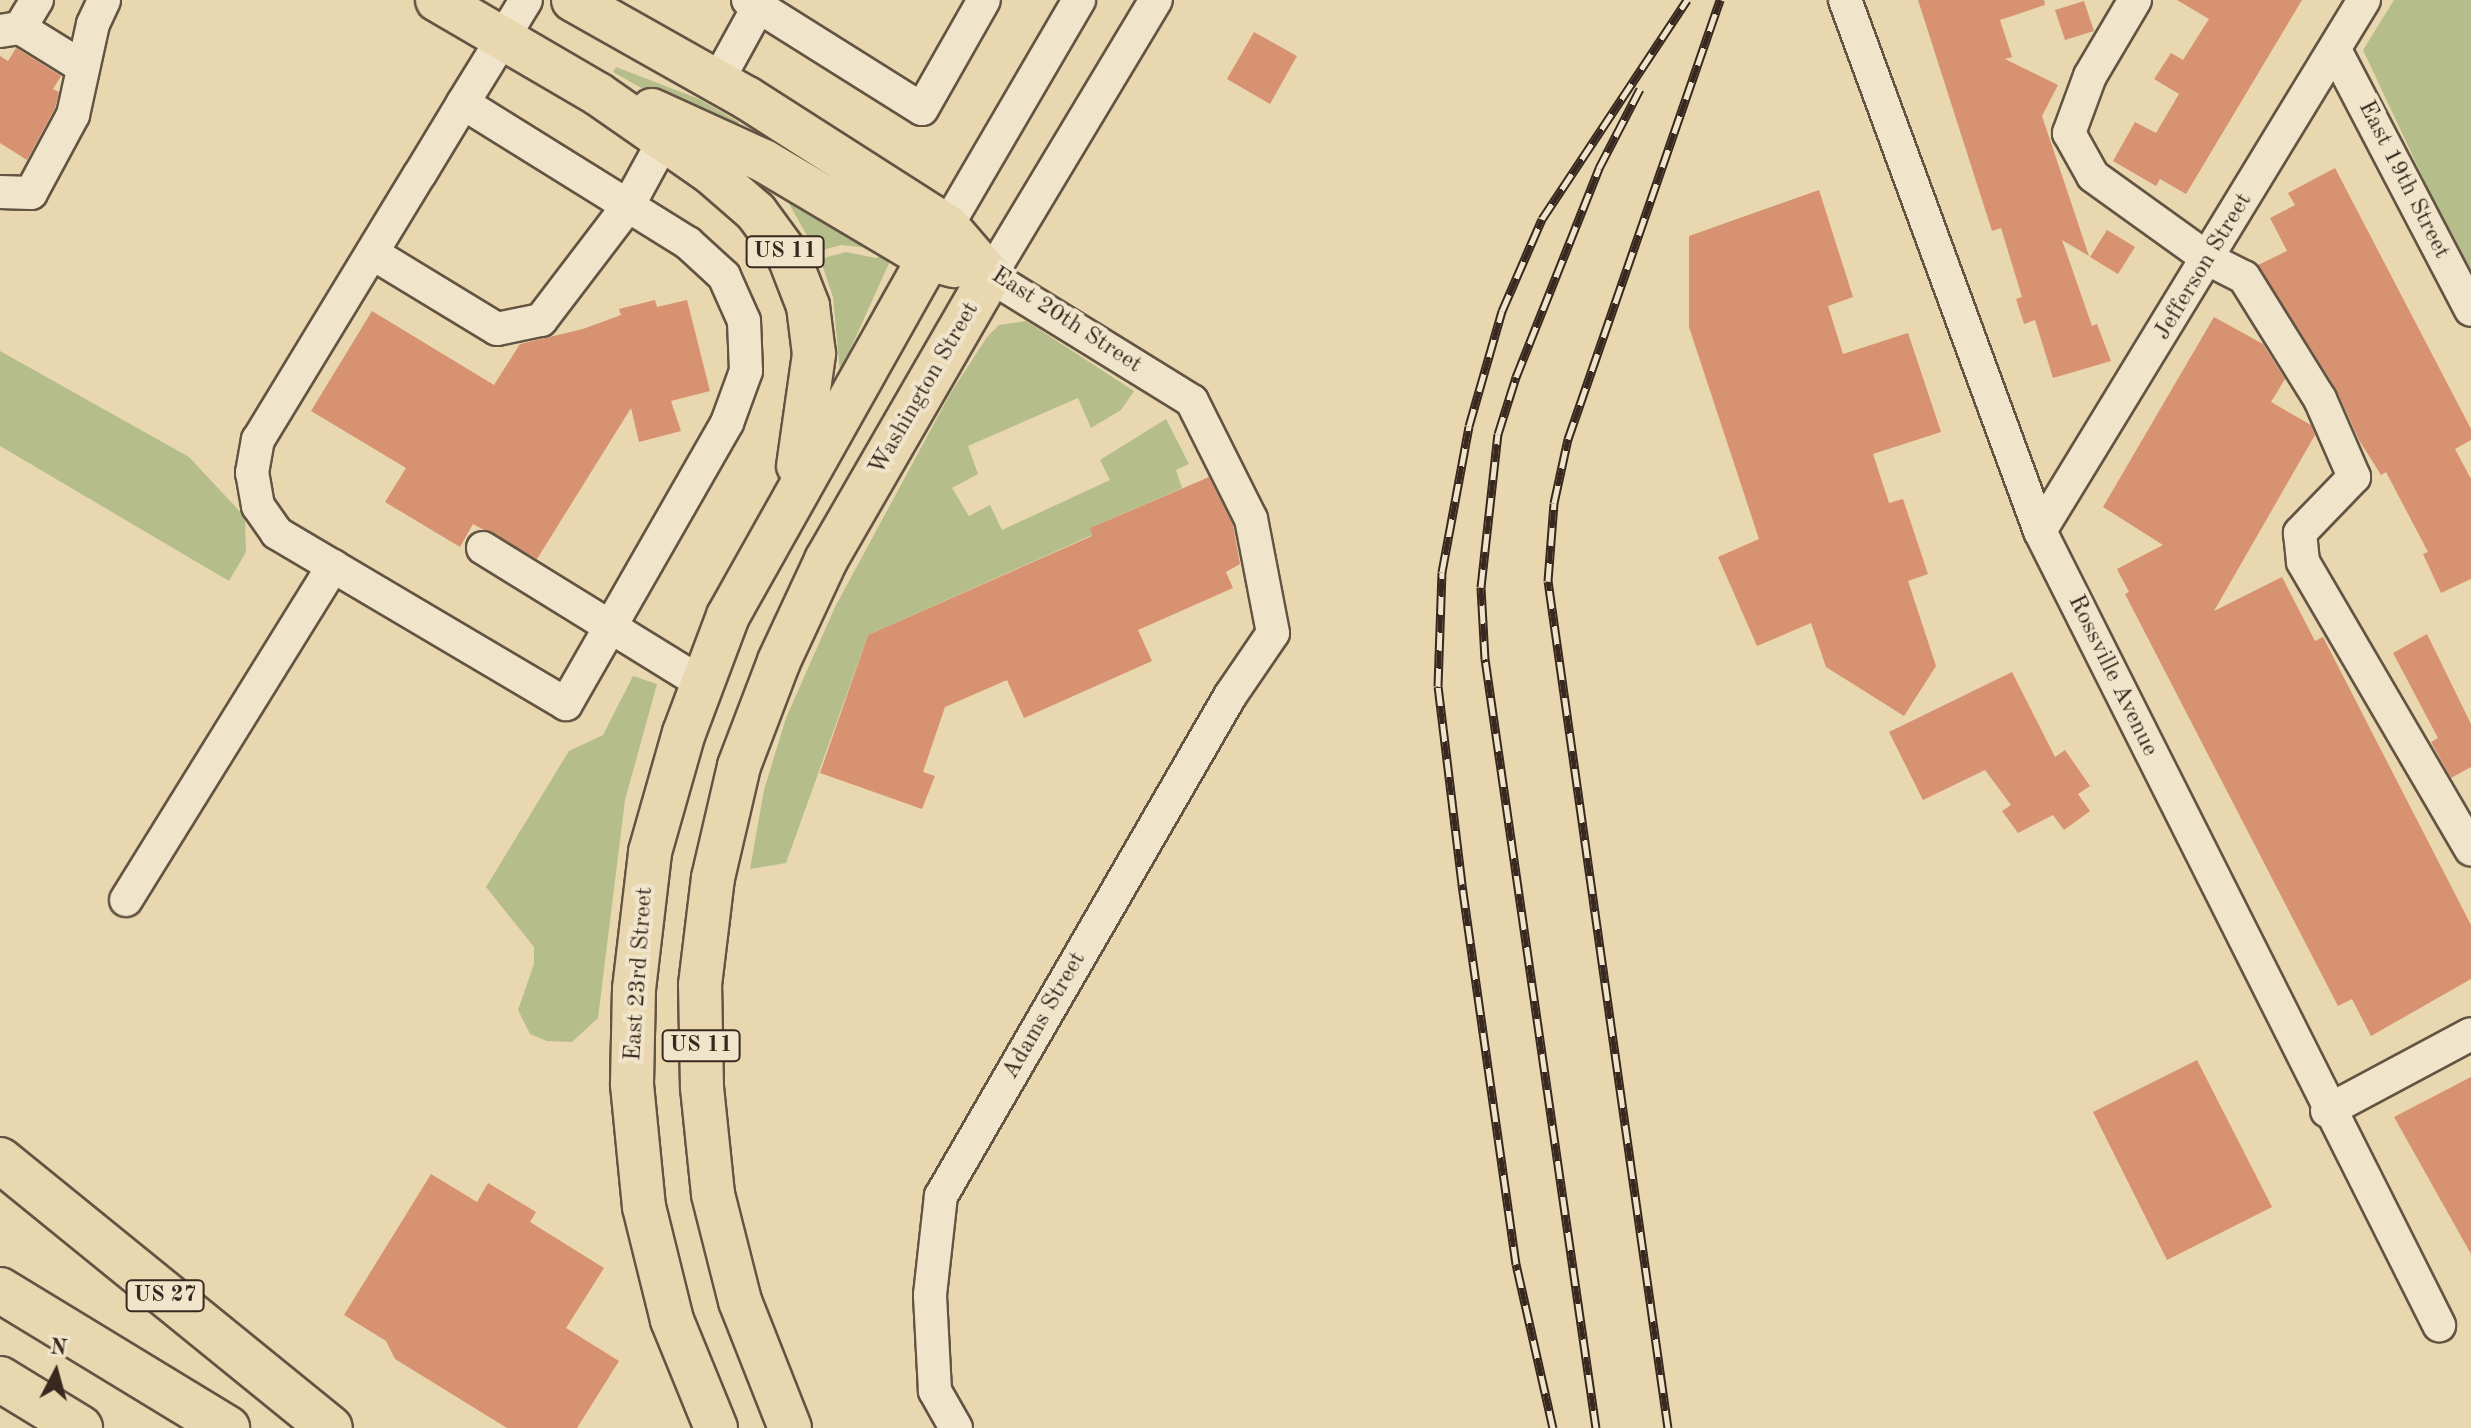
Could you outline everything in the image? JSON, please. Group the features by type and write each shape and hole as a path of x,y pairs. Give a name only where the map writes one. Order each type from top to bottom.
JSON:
{"highway":[{"name":"US 27","path":"0,1160 330,1428"},
{"path":"0,1290 227,1428"},
{"path":"0,1379 80,1428"}],"main road":[{"name":"US 11","path":"437,0 598,94 664,140 756,212 789,257 808,306 814,354 794,491"},
{"name":"East 20th Street","path":"573,0 717,82 938,242 990,276"},
{"path":"598,94 670,115 938,242 794,491"},
{"name":"Washington Street","path":"790,1428 740,1301 713,1194 702,1087 700,985 713,878 739,766 779,661 826,560 990,276"},
{"name":"East 23rd Street","path":"716,1428 672,1320 644,1207 632,1084 634,989 650,852 702,683 728,616 794,491"}],"street":[{"path":"37,0 10,30 83,67"},
{"path":"0,192 31,193 73,115 83,67 104,0"},
{"path":"463,103 688,243 724,276 744,321 746,371 727,423 566,704 277,533 258,506 252,473 258,440 463,103 526,0"},
{"path":"717,82 756,2 922,109 984,0"},
{"path":"938,242 1079,0"},
{"name":"Washington Street","path":"990,276 1156,0"},
{"name":"Rossville Avenue","path":"1845,0 2040,531 2327,1111 2439,1325"},
{"path":"2135,0 2090,76 2069,133 2093,176 2210,260 2244,277 2276,321 2354,467 2350,486 2300,533 2303,562 2471,850"},
{"name":"Jefferson Street","path":"2040,531 2210,260 2364,0"},
{"name":"East 19th Street","path":"2335,50 2471,310"},
{"path":"372,253 497,329 541,320 628,206 664,140"},
{"name":"East 20th Street","path":"990,276 1192,401 1251,519 1273,633"},
{"path":"483,548 702,683"},
{"path":"126,900 333,566"},
{"name":"Adams Street","path":"956,1428 935,1391 930,1295 941,1196 1230,696 1273,633"},
{"path":"2327,1111 2471,1034"}],"green space":[{"path":"2394,0 2471,0 2471,280 2363,50"},
{"path":"616,67 699,99 739,122 734,129 654,95 613,72"},
{"path":"782,191 869,248 841,245 816,252"},
{"path":"846,252 876,258 894,252 840,372 833,297 820,259"},
{"path":"1026,321 1134,391 1121,410 1091,428 1078,398 968,446 978,474 952,488 969,516 990,505 1002,530 1110,480 1100,460 1166,419 1189,464 1176,470 1182,488 1090,528 1092,535 868,635 786,863 750,869 764,790 786,718 835,607 950,394 987,337 999,325"},
{"path":"0,351 189,457 245,517 246,552 229,581 0,446"},
{"path":"633,676 657,684 625,800 598,1018 572,1042 547,1041 530,1034 518,1010 534,964 534,947 486,887 569,751 603,735"}],"building":[{"path":"1918,0 2044,0 2045,5 2000,20 2012,57 2005,59 2058,85 2042,116 2089,256 2062,240 2092,326 2097,324 2111,361 2053,378 2035,320 2024,324 2016,299 2022,297 2001,228 1992,231"},
{"path":"2177,0 2302,0 2186,194 2160,179 2156,186 2113,161 2135,122 2156,133 2179,94 2154,79 2171,53 2183,60 2209,19"},
{"path":"2084,1 2094,31 2065,40 2055,10"},
{"path":"1254,32 1297,56 1270,104 1227,79"},
{"path":"16,48 61,76 53,89 59,92 55,108 27,160 0,143 0,56 8,61"},
{"path":"2335,168 2471,429 2471,440 2455,449 2471,479 2471,579 2441,593 2423,554 2428,552 2386,472 2381,475 2359,440 2336,389 2258,265 2287,251 2270,218 2295,205 2288,193"},
{"path":"1819,190 1853,297 1828,306 1843,354 1908,333 1941,432 1873,454 1889,503 1903,499 1928,574 1908,581 1936,666 1904,716 1826,667 1811,623 1757,646 1718,557 1759,539 1689,327 1689,236"},
{"path":"2107,230 2135,247 2118,274 2090,257"},
{"path":"655,300 657,307 687,300 710,391 671,401 681,431 639,442 631,408 537,559 473,524 460,547 385,502 406,468 311,411 372,311 494,385 520,344 583,329 621,315 619,309"},
{"path":"2214,317 2263,344 2285,379 2271,402 2311,425 2315,435 2214,611 2282,577 2315,641 2323,637 2471,925 2471,979 2371,1036 2352,999 2338,1006 2125,594 2129,592 2117,569 2163,545 2103,507"},
{"path":"1209,477 1233,525 1240,564 1226,572 1233,588 1138,630 1152,661 1024,718 1007,680 945,707 923,772 935,776 922,809 820,773 868,635 1092,536 1090,528"},
{"path":"2427,634 2471,724 2471,767 2451,778 2431,742 2438,738 2393,653"},
{"path":"2012,672 2055,757 2065,750 2090,786 2078,794 2090,811 2064,830 2053,815 2018,833 2002,811 2011,805 1985,770 1923,800 1889,732"},
{"path":"2197,1060 2272,1207 2167,1260 2093,1112"},
{"path":"2471,1077 2471,1254 2394,1117"},
{"path":"431,1174 477,1202 488,1183 536,1212 530,1222 604,1268 566,1328 619,1361 577,1428 507,1428 395,1359 386,1341 344,1315"}],"railway":[{"path":"1553,1428 1516,1264 1462,884 1438,686 1442,572 1469,426 1502,311 1542,219 1687,0"},
{"path":"1668,1428 1548,581 1554,503 1568,439 1720,0"},
{"path":"1596,1428 1485,659 1481,587 1498,434 1516,377 1599,168 1640,89"}]}
